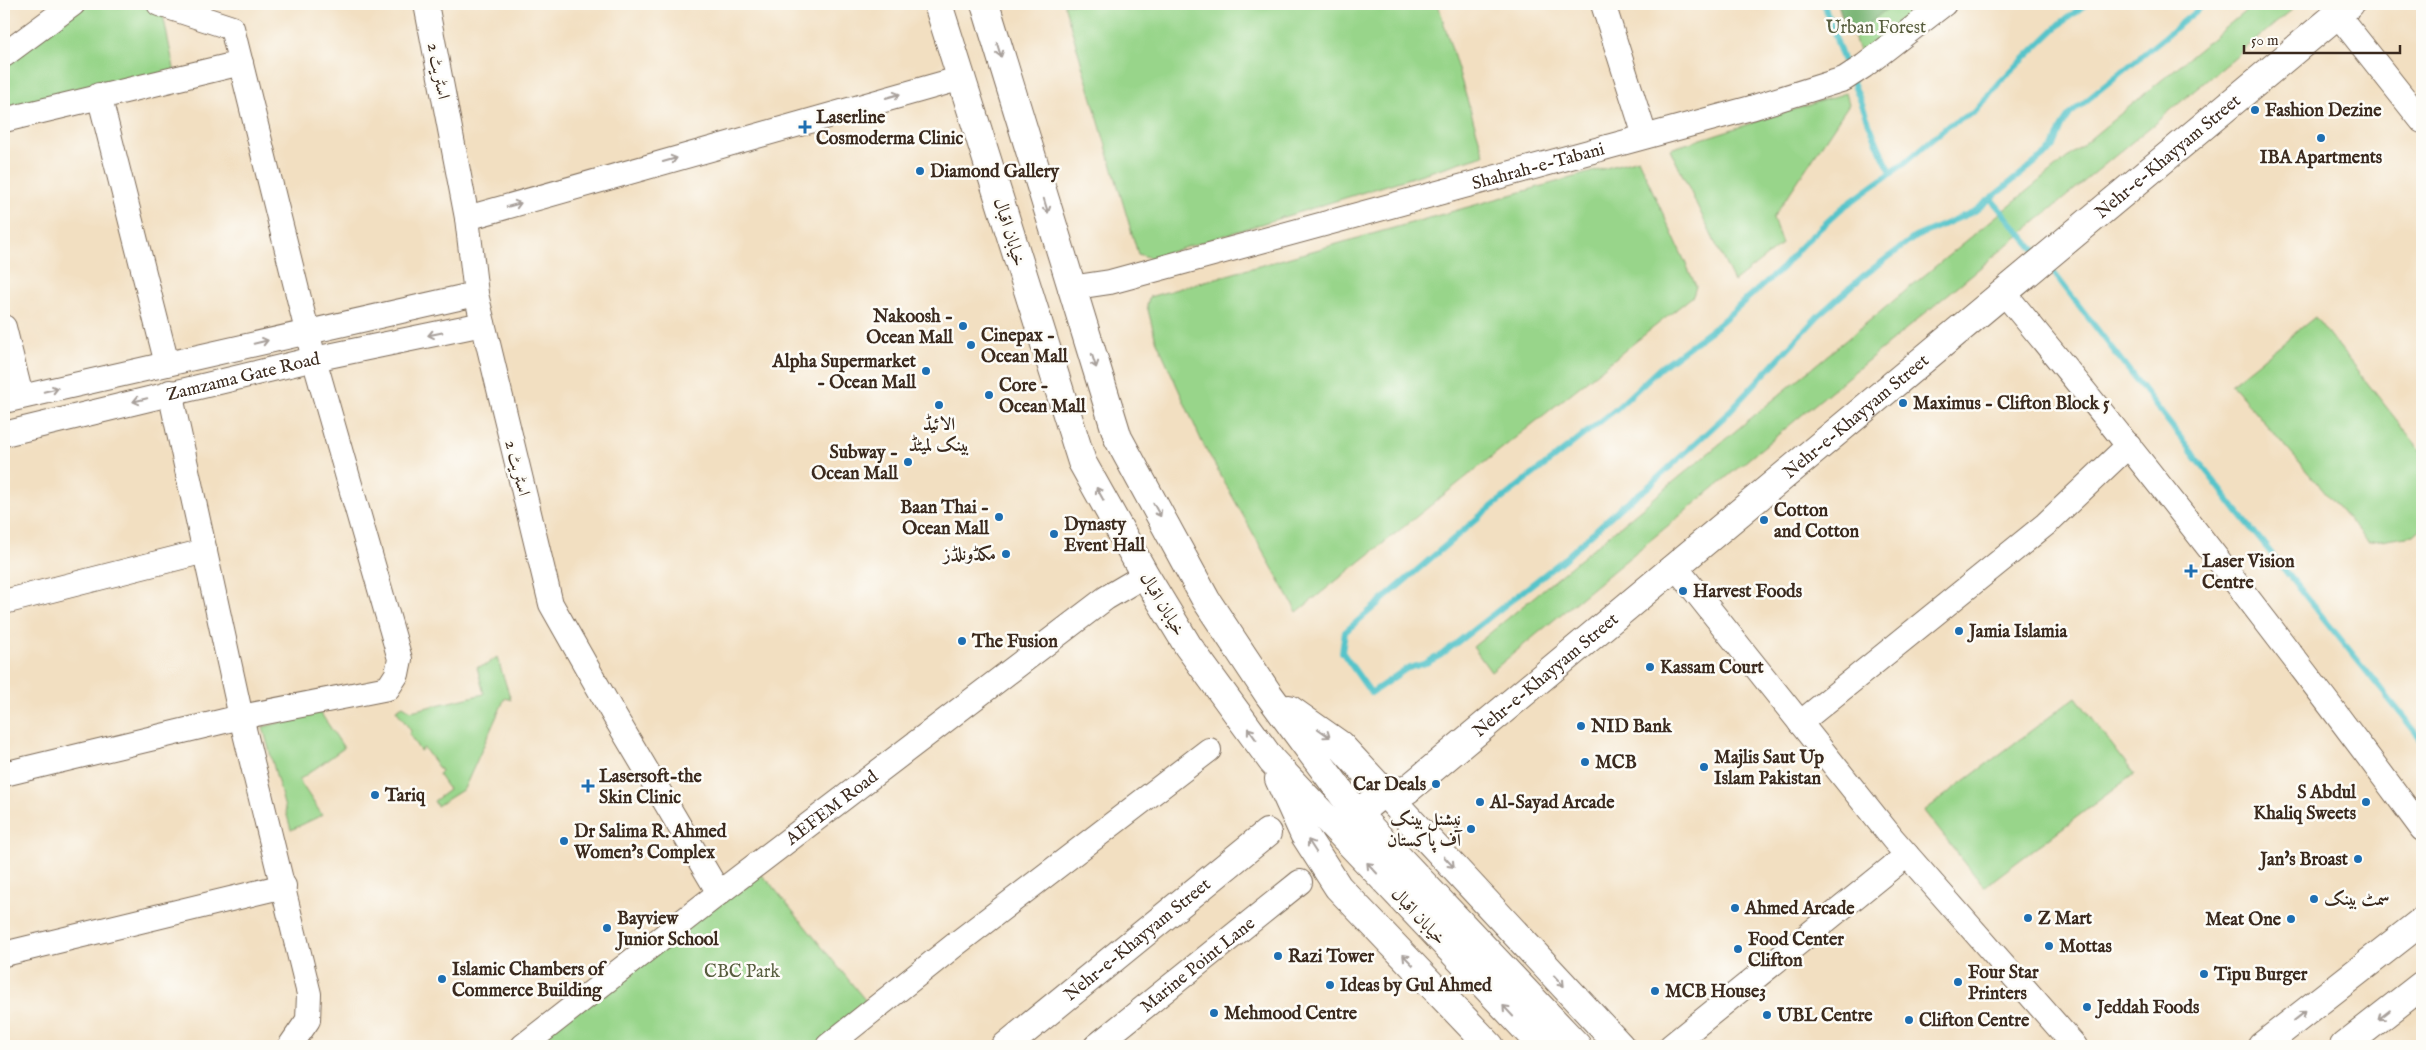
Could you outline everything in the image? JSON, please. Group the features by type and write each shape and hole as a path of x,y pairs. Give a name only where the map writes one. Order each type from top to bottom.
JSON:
{"main road":[{"name":"خیابان اقبال","path":"938,4 1082,462 1145,575 1188,646 1272,761 1542,1046"},
{"name":"خیابان اقبال","path":"984,4 1070,288 1118,438 1206,600 1269,695 1357,814 1576,1046"},
{"name":"Nehr-e-Khayyam Street","path":"1384,792 1407,790 2005,294 2344,9"},
{"path":"1269,695 1340,745 1620,1046"},
{"path":"1272,761 1304,834 1338,887 1490,1046"},
{"path":"1357,814 1384,792"},
{"name":"Nehr-e-Khayyam Street","path":"1006,1046 1267,833"},
{"path":"2262,1046 2422,921"},
{"path":"2344,1046 2422,985"}],"street":[{"path":"4,55 73,4"},
{"path":"4,774 241,717 388,688 397,674 400,659 314,359 232,28 159,4"},
{"name":"اسٹریٹ 2","path":"426,4 467,218 476,294 551,604 719,893"},
{"path":"1603,4 1645,136"},
{"name":"Shahrah-e-Tabani","path":"1070,288 1110,282 1751,108 1844,78 1864,66 1944,4"},
{"path":"2344,9 2422,121"},
{"path":"4,120 99,95 241,63"},
{"path":"467,218 962,78"},
{"path":"99,95 166,364"},
{"name":"Zamzama Gate Road","path":"12,399 476,294"},
{"path":"2005,294 2129,445 2348,729 2422,829"},
{"name":"Zamzama Gate Road","path":"4,434 170,392 314,359 483,324"},
{"path":"4,327 12,399"},
{"path":"233,348 240,376"},
{"path":"170,392 241,717 309,994 308,1020 290,1046"},
{"path":"1800,723 2046,524 2129,445"},
{"path":"4,602 205,551"},
{"path":"1675,566 1907,855 2075,1046"},
{"name":"AEFEM Road","path":"524,1046 719,893 1106,598 1145,575"},
{"path":"828,1046 964,938 1209,750"},
{"path":"1671,1046 1907,855"},
{"name":"Marine Point Lane","path":"1096,1046 1300,882"},
{"path":"4,954 284,886"}],"green space":[{"path":"73,4 161,5 176,78 4,120 4,55"},
{"path":"1064,4 1438,4 1484,155 1151,258 1138,254"},
{"path":"1838,4 1893,4 1855,34 1848,36"},
{"name":"Urban Forest","path":"1843,4 1944,4 1864,66"},
{"path":"2254,4 2299,4 1491,672 1473,647"},
{"path":"1846,93 1849,104 1773,218 1782,244 1734,282 1670,149"},
{"path":"1638,159 1696,286 1693,296 1297,612 1202,442 1155,337 1147,306 1149,297"},
{"path":"2315,317 2422,452 2422,527 2413,535 2368,542 2231,384"},
{"path":"497,657 511,700 505,698 464,789 437,806 434,801 449,790 438,774 441,771 424,748 420,751 409,734 411,731 396,710 403,706 411,711 484,694 477,667 486,665"},
{"path":"2076,697 2134,774 1984,887 1924,811"},
{"path":"320,712 344,748 299,780 322,815 291,830 263,727"},
{"name":"CBC Park","path":"754,868 769,882 874,1011 828,1046 524,1046"}],"waterway":[{"path":"1824,4 1847,71"},
{"path":"2086,4 2061,23 2000,82 1975,112 1949,125 1902,165 1841,209 1802,245 1782,268 1714,328 1660,368 1615,410 1480,516 1345,632 1342,652 1371,693 1406,669 1426,663 1441,655 1563,560 1622,506 1648,487 1724,417 1818,316 1862,277 1915,237 1975,211 2053,148 2062,126 2070,114 2205,4"},
{"path":"1852,80 1875,139 1892,173"},
{"path":"1991,199 2039,255"},
{"path":"2047,264 2237,511 2422,740"}],"place":[{"name":"Fashion Dezine","path":"2255,110"},
{"name":"Laserline Cosmoderma Clinic","path":"805,127"},
{"name":"IBA Apartments","path":"2321,138"},
{"name":"Diamond Gallery","path":"920,171"},
{"name":"Nakoosh - Ocean Mall","path":"963,326"},
{"name":"Cinepax - Ocean Mall","path":"971,345"},
{"name":"Alpha Supermarket - Ocean Mall","path":"926,371"},
{"name":"Core - Ocean Mall","path":"989,395"},
{"name":"Maximus - Clifton Block 5","path":"1903,403"},
{"name":"الائیڈ بینک لمیٹڈ","path":"939,405"},
{"name":"Subway - Ocean Mall","path":"908,462"},
{"name":"Baan Thai - Ocean Mall","path":"999,517"},
{"name":"Cotton and Cotton","path":"1764,520"},
{"name":"Dynasty Event Hall","path":"1054,534"},
{"name":"مکڈونلڈز","path":"1006,554"},
{"name":"Laser Vision Centre","path":"2191,571"},
{"name":"Harvest Foods","path":"1683,591"},
{"name":"Jamia Islamia","path":"1959,631"},
{"name":"The Fusion","path":"962,641"},
{"name":"Kassam Court","path":"1650,667"},
{"name":"NID Bank","path":"1581,726"},
{"name":"MCB","path":"1585,762"},
{"name":"Majlis Saut Up Islam Pakistan","path":"1704,767"},
{"name":"Car Deals","path":"1436,784"},
{"name":"Lasersoft-the Skin Clinic","path":"588,786"},
{"name":"Tariq","path":"375,795"},
{"name":"Al-Sayad Arcade","path":"1480,802"},
{"name":"S Abdul Khaliq Sweets","path":"2366,802"},
{"name":"نیشنل بینک آف پاکستان","path":"1471,829"},
{"name":"Dr Salima R. Ahmed Women’s Complex","path":"564,841"},
{"name":"Jan's Broast","path":"2358,859"},
{"name":"سمٹ بینک","path":"2314,899"},
{"name":"Ahmed Arcade","path":"1735,908"},
{"name":"Z Mart","path":"2028,918"},
{"name":"Meat One","path":"2291,919"},
{"name":"Bayview Junior School","path":"607,928"},
{"name":"Mottas","path":"2049,946"},
{"name":"Food Center Clifton","path":"1738,949"},
{"name":"Razi Tower","path":"1278,956"},
{"name":"Tipu Burger","path":"2204,974"},
{"name":"Islamic Chambers of Commerce Building","path":"442,979"},
{"name":"Four Star Printers","path":"1958,982"},
{"name":"Ideas by Gul Ahmed","path":"1330,985"},
{"name":"MCB House3","path":"1655,991"},
{"name":"Jeddah Foods","path":"2087,1007"},
{"name":"Mehmood Centre","path":"1214,1013"},
{"name":"UBL Centre","path":"1767,1015"},
{"name":"Clifton Centre","path":"1909,1020"}]}
